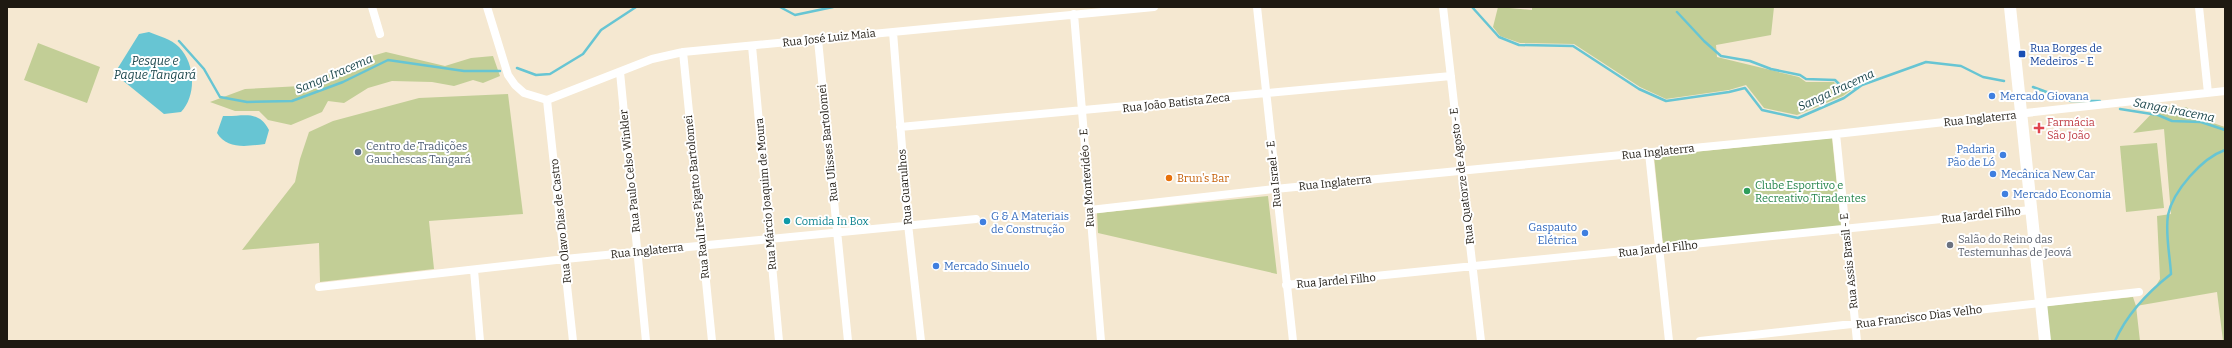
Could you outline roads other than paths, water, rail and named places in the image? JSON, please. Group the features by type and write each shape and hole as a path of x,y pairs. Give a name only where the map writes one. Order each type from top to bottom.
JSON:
{"street":[{"path":"372,7 380,34"},
{"path":"487,7 508,75 515,85 530,96 547,100"},
{"name":"Rua José Luiz Maia","path":"547,100 652,59 683,52 1154,7"},
{"name":"Rua Israel - E","path":"1257,7 1275,189 1293,341"},
{"path":"2010,7 2045,341"},
{"path":"2199,7 2208,93"},
{"name":"Rua Quatorze de Agosto - E","path":"1444,9 1481,341"},
{"name":"Rua Montevidéo - E","path":"1074,14 1092,250 1101,341"},
{"name":"Rua Guarulhos","path":"893,32 908,224 921,341"},
{"name":"Rua Ulisses Bartolomei","path":"818,40 848,341"},
{"name":"Rua Márcio Joaquim de Moura","path":"752,46 779,341"},
{"name":"Rua Raul Ires Pigatto Bartolomei","path":"683,52 712,341"},
{"name":"Rua Paulo Celso Winkler","path":"620,72 646,341"},
{"name":"Rua João Batista Zeca","path":"900,128 1451,76"},
{"name":"Rua Inglaterra","path":"1090,210 1275,189 1836,134 2225,91"},
{"name":"Rua Olavo Dias de Castro","path":"547,100 573,341"},
{"name":"Rua Assis Brasil - E","path":"1836,134 1857,341"},
{"path":"1649,153 1669,341"},
{"name":"Rua Jardel Filho","path":"1286,286 2031,210"},
{"name":"Rua Inglaterra","path":"319,287 638,252 837,233 908,224 976,219"},
{"path":"474,270 480,341"},
{"name":"Rua Francisco Dias Velho","path":"1700,341 1855,325 2041,302 2139,292"}],"water":[{"name":"Pesque e Pague Tangará","path":"149,32 176,44 188,62 191,70 192,88 190,97 181,112 164,114 116,75 116,71 139,34"},
{"path":"223,116 249,116 260,119 265,123 269,130 265,144 238,146 226,142 217,133"}],"waterway":[{"name":"Sanga Iracema","path":"517,68 536,75 550,74 583,54 601,30 636,7"},
{"name":"Sanga Iracema","path":"780,7 795,15 833,7"},
{"name":"Sanga Iracema","path":"1472,7 1499,37 1519,45 1573,46 1639,89 1666,101 1729,92 1745,88 1762,110 1798,118 1844,98 1862,85 1926,62 1961,66 1983,77 2004,81"},
{"path":"1677,12 1704,41 1721,56 1750,61 1771,69 1800,75 1806,79 1835,80 1841,86 1858,88"},
{"name":"Sanga Iracema","path":"179,41 204,69 220,97 247,102 292,101 343,82 388,60 464,71 500,71"},
{"name":"Sanga Iracema","path":"2033,87 2071,101 2100,101"},
{"name":"Sanga Iracema","path":"2120,109 2158,115 2172,121 2201,122 2225,130"},
{"path":"2115,341 2120,331 2139,304 2154,288 2171,274 2167,222 2171,206 2176,196 2182,186 2198,168 2207,160 2225,150"}],"place":[{"name":"Rua Borges de Medeiros - E","path":"2022,54"},
{"name":"Mercado Giovana","path":"1992,96"},
{"name":"Farmácia São João","path":"2039,128"},
{"name":"Centro de Tradições Gauchescas Tangará","path":"358,152"},
{"name":"Padaria Pão de Ló","path":"2003,155"},
{"name":"Mecânica New Car","path":"1993,174"},
{"name":"Brun's Bar","path":"1169,178"},
{"name":"Clube Esportivo e Recreativo Tiradentes","path":"1747,191"},
{"name":"Mercado Economia","path":"2005,194"},
{"name":"Comida In Box","path":"787,221"},
{"name":"G & A Materiais de Construção","path":"983,222"},
{"name":"Gaspauto Elétrica","path":"1585,233"},
{"name":"Salão do Reino das Testemunhas de Jeová","path":"1950,245"},
{"name":"Mercado Sinuelo","path":"936,266"}]}
